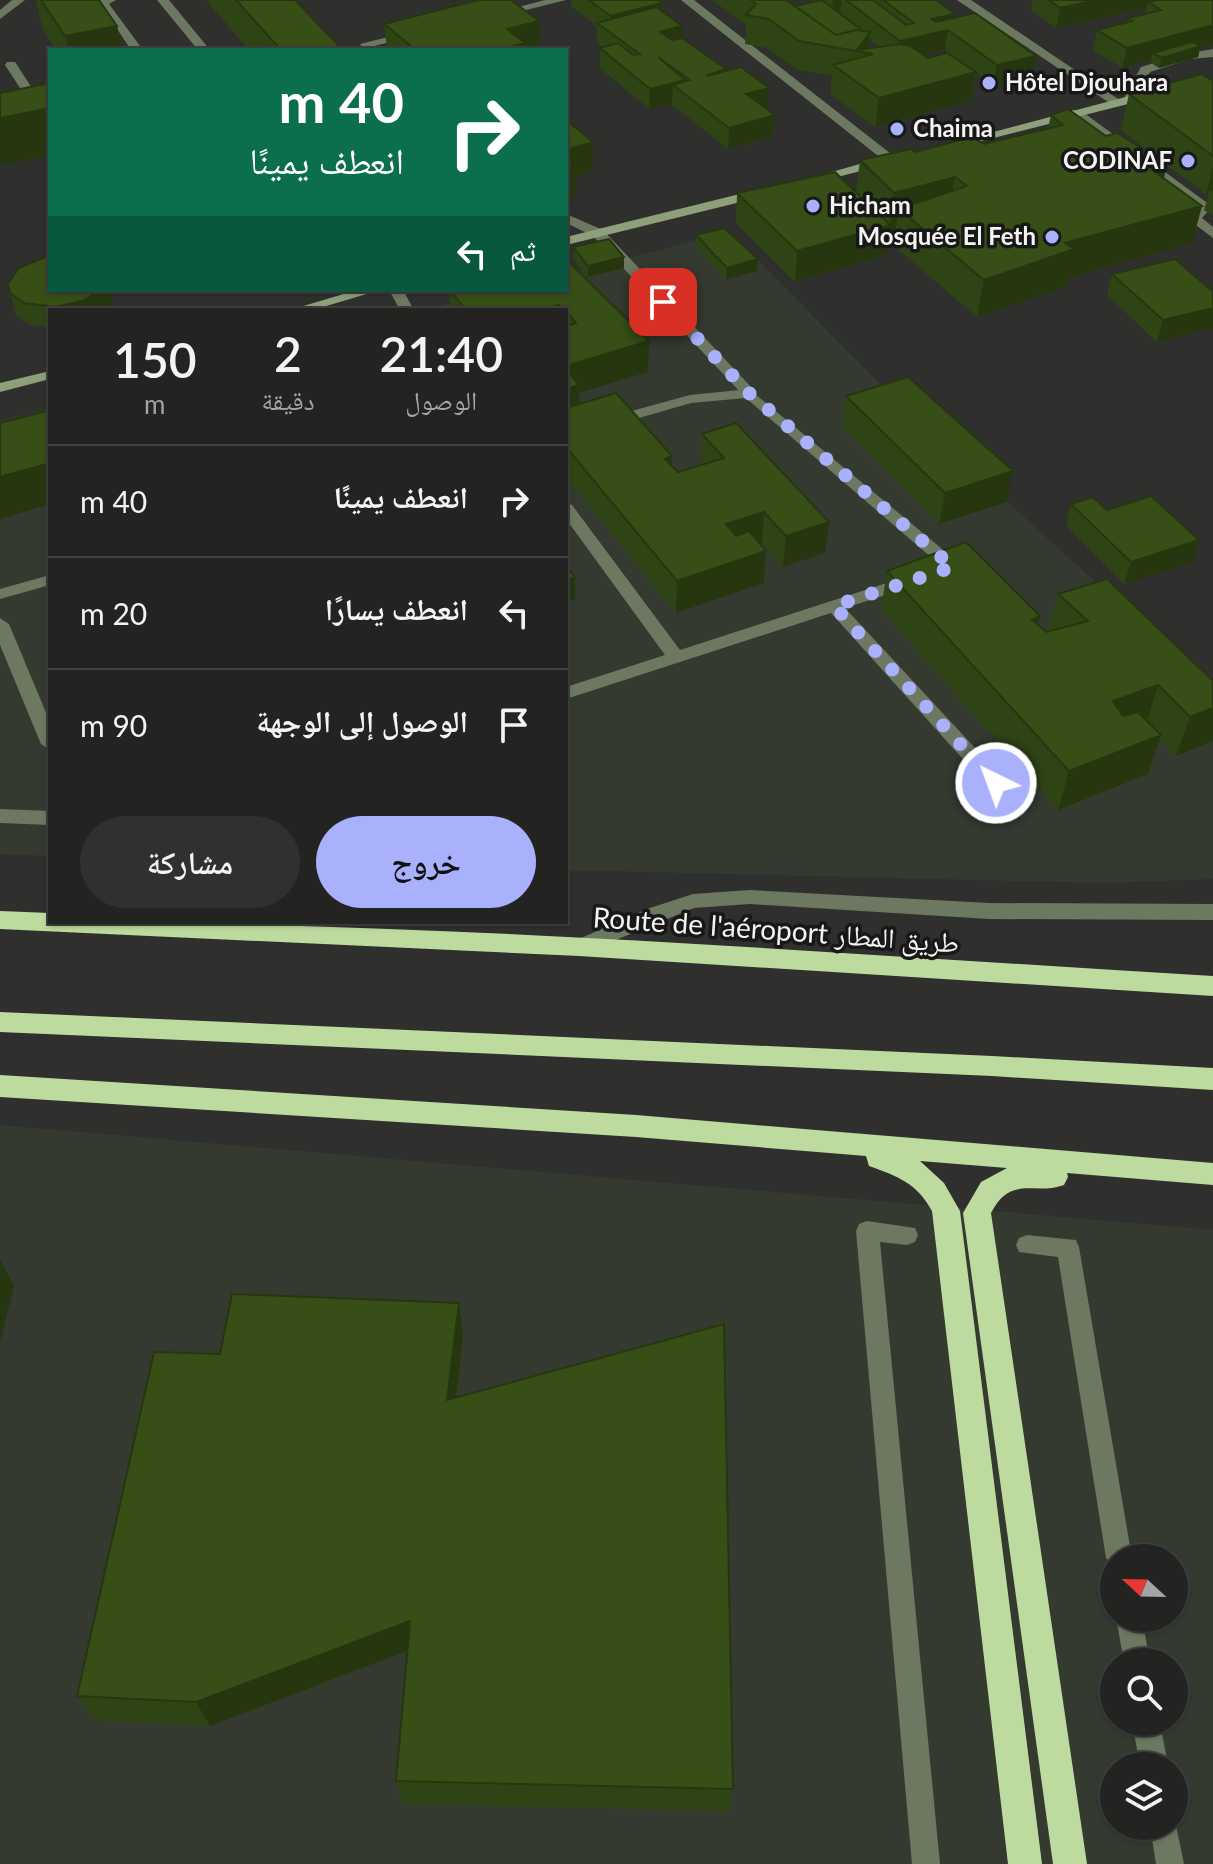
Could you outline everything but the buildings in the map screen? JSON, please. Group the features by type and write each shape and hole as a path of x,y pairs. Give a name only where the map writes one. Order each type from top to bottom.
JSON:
{"highway":[{"name":"Route de l'aéroport طريق المطار","path":"0,920 48,922"},
{"name":"Route de l'aéroport طريق المطار","path":"86,924 579,947 1213,986"},
{"path":"0,1022 992,1066 1213,1079"},
{"path":"0,1086 636,1126 1213,1174"},
{"path":"636,1126 659,1137 707,1150 889,1159 908,1167 939,1194 946,1211 1025,1864"},
{"path":"1070,1864 977,1213 984,1196 997,1183 1016,1176 1213,1188"}],"main road":[{"path":"937,148 1171,89"},
{"path":"798,183 906,156"},
{"path":"568,240 783,187"},
{"path":"305,308 365,292"},
{"path":"0,388 48,376"}],"street":[{"path":"0,16 19,0"},
{"path":"110,0 102,2 136,48"},
{"path":"163,0 202,48"},
{"path":"485,17 560,0"},
{"path":"687,0 891,160"},
{"path":"967,1 1124,101 1145,70 1188,56 1213,53"},
{"path":"369,48 366,44 425,31"},
{"path":"11,65 39,110"},
{"path":"1076,113 1209,206 1195,219 1213,234"},
{"path":"568,219 598,233 749,393 953,567 568,692"},
{"path":"568,433 690,399 749,393"},
{"path":"568,511 676,657"},
{"path":"0,594 48,581"},
{"path":"834,606 996,783"},
{"path":"0,624 48,739"},
{"path":"0,816 48,818"},
{"path":"579,947 654,914 693,901 750,897 989,911 1213,912"},
{"path":"907,1235 867,1231 926,1864"},
{"path":"1027,1245 1068,1247 1117,1544"},
{"path":"1166,1840 1170,1864"}],"shaded area":[{"path":"730,232 904,408 1213,689 1213,879 1106,883 568,870 568,308 432,308 495,292 568,292 568,273"},
{"path":"48,409 48,856 0,854 0,421"},
{"path":"0,1125 1213,1230 1213,1864 0,1864"}],"place":[{"name":"Hôtel Djouhara","path":"989,83"},
{"name":"Chaima","path":"897,129"},
{"name":"CODINAF","path":"1188,161"},
{"name":"Hicham","path":"813,206"},
{"name":"Mosquée El Feth","path":"1052,237"}],"route":[{"path":"663,302 749,393 953,567 834,606 996,783"}]}
